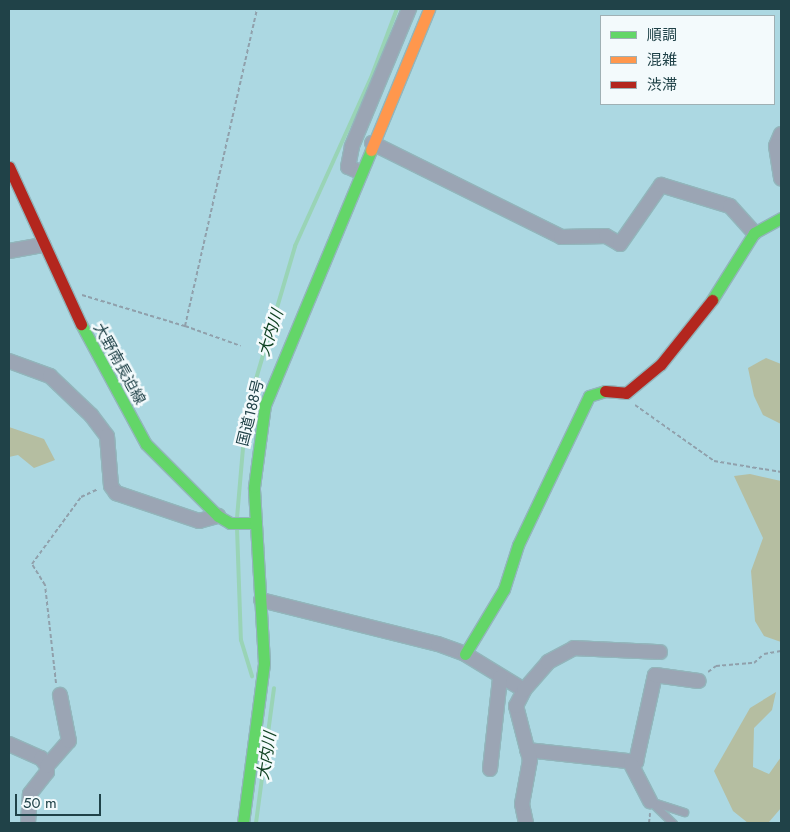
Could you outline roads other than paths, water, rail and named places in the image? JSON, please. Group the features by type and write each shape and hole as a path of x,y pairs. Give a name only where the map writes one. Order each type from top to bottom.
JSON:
{"main road":[{"name":"国道188号","path":"243,823 261,714 261,600 251,523 256,446 265,405 429,9"},
{"name":"大野南長迫線","path":"9,168 69,302 146,444 224,520"},
{"path":"465,654 504,589 518,545 589,396 598,390 626,393 676,348 724,285 754,233 781,218"},
{"path":"224,520 251,523"}],"street":[{"path":"360,172 348,167 352,146 409,9"},
{"path":"781,134 776,146 781,179"},
{"path":"372,143 562,237 606,236 620,244 661,185 730,206 754,233"},
{"path":"9,251 43,245"},
{"path":"9,361 50,376 91,415 111,451 111,486 116,493 198,520 224,520"},
{"path":"261,600 359,621 465,654 500,678 524,690"},
{"path":"526,823 522,804 527,750 516,706 524,690 548,662 574,648 660,652"},
{"path":"631,764 640,750 656,676 699,681"},
{"path":"490,769 500,678"},
{"path":"46,766 69,741 60,695"},
{"path":"9,744 41,758 46,766 47,772 30,794 28,823"},
{"path":"527,750 631,764"},
{"path":"631,764 650,801"}],"lane":[{"path":"650,801 684,812"},
{"path":"650,801 674,823"}],"waterway":[{"name":"大内川","path":"237,518 246,413 295,246 371,78 397,9"},
{"name":"大内川","path":"237,528 241,640 252,676"},
{"name":"大内川","path":"256,823 274,688"}]}
